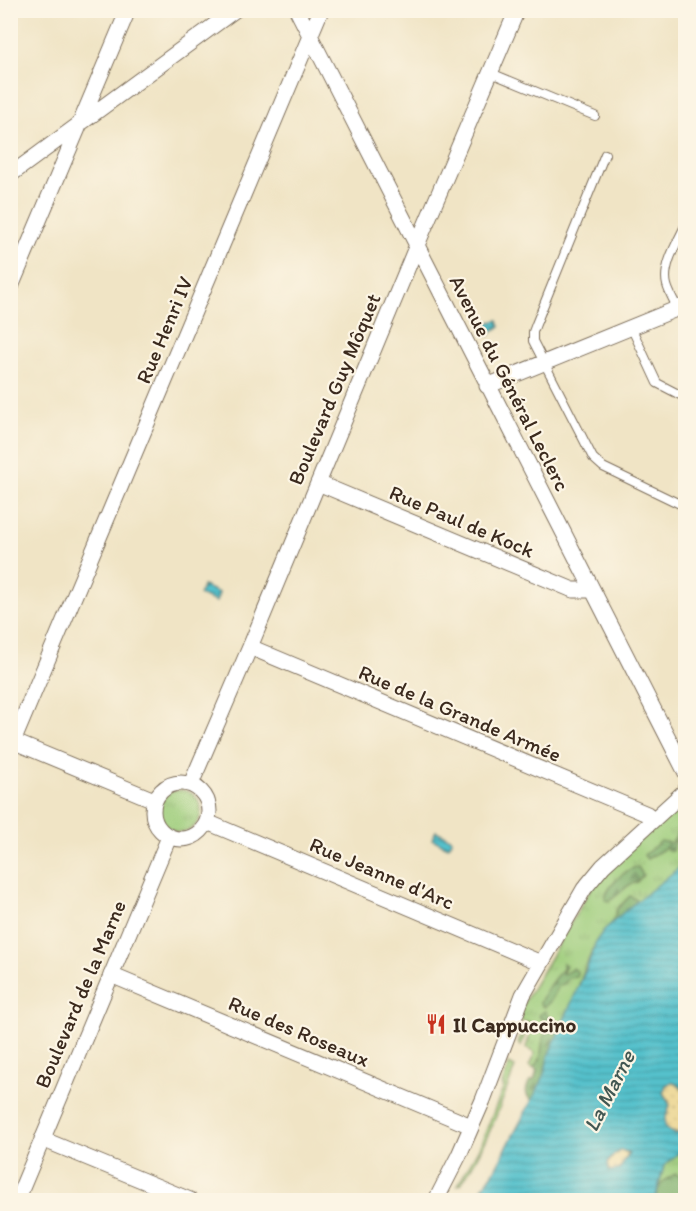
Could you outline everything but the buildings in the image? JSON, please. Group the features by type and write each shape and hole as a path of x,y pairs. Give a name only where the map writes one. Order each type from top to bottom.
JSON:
{"street":[{"path":"10,289 128,10"},
{"path":"10,175 235,10"},
{"name":"Avenue du Général Leclerc","path":"297,10 686,773"},
{"name":"Rue Henri IV","path":"12,744 321,10"},
{"name":"Boulevard Guy Môquet","path":"190,784 250,647 517,10"},
{"path":"487,386 681,306"},
{"name":"Rue Paul de Kock","path":"318,483 573,590 592,590"},
{"name":"Rue de la Grande Armée","path":"250,647 653,819"},
{"path":"12,744 154,800"},
{"path":"173,783 190,784 199,788 205,795 209,813 207,822 202,830 187,839 169,837 156,826 153,818 154,800 158,792 173,783"},
{"path":"436,1200 459,1155 523,995 592,878 686,790"},
{"name":"Rue Jeanne d'Arc","path":"207,822 541,963"},
{"name":"Boulevard de la Marne","path":"17,1200 169,837"},
{"name":"Rue des Roseaux","path":"111,975 471,1126"},
{"path":"42,1139 190,1200"}],"lane":[{"path":"491,73 595,116"},
{"path":"605,154 533,332 534,341 593,458 603,467 686,507"},
{"path":"681,306 667,284 667,276 668,267 686,224"},
{"path":"632,327 657,382 686,398"}],"green space":[{"path":"180,790 195,796 201,811 195,826 180,832 165,826 159,811 165,796"},
{"path":"685,796 685,863 604,930 590,956 544,1074 529,1066 535,1053 526,1047 534,1023 529,1022 521,1046 518,1043 527,1022 521,1021 519,1011 596,880"},
{"path":"685,819 685,857 677,840 674,842 672,851 665,848 647,859 644,855 661,841 671,843 676,837 680,822"},
{"path":"638,867 643,875 637,882 629,885 610,901 605,900 617,879"},
{"path":"630,896 642,903 612,925 617,909"},
{"path":"563,963 566,966 562,974 573,968 577,971 577,977 569,978 559,986 552,999 545,1007 542,1006 540,1003 542,998 563,969"},
{"path":"545,1011 551,1022 562,1022 568,1026 536,1102 528,1096 526,1091 530,1081 534,1080 537,1071 534,1068 540,1059 543,1039 550,1024 540,1018 539,1015"},
{"path":"509,1064 515,1067 498,1113 485,1142 461,1184 458,1185 479,1148 504,1086 502,1085"},
{"path":"685,1147 685,1200 655,1200 664,1166"},
{"path":"676,1174 685,1180 685,1191 675,1200 655,1200 661,1184"}],"sand":[{"path":"672,1082 685,1089 685,1129 675,1133 668,1132 664,1126 669,1102 663,1093 666,1085"},
{"path":"621,1150 629,1153 619,1170 609,1171 608,1163"}],"water":[{"path":"498,320 500,327 493,330 489,336 482,333 487,323"},
{"path":"203,586 219,593 216,602 199,595"},
{"path":"436,831 452,839 448,847 432,839"},
{"name":"La Marne","path":"685,863 685,1089 672,1082 666,1085 663,1093 670,1105 665,1127 676,1134 685,1129 685,1147 664,1166 655,1200 474,1200 493,1173 543,1078 549,1054 596,941 604,930","holes":["621,1150 629,1153 619,1170 609,1171 608,1162 613,1156"]}],"place":[{"name":"Il Cappuccino","path":"436,1024"}]}
